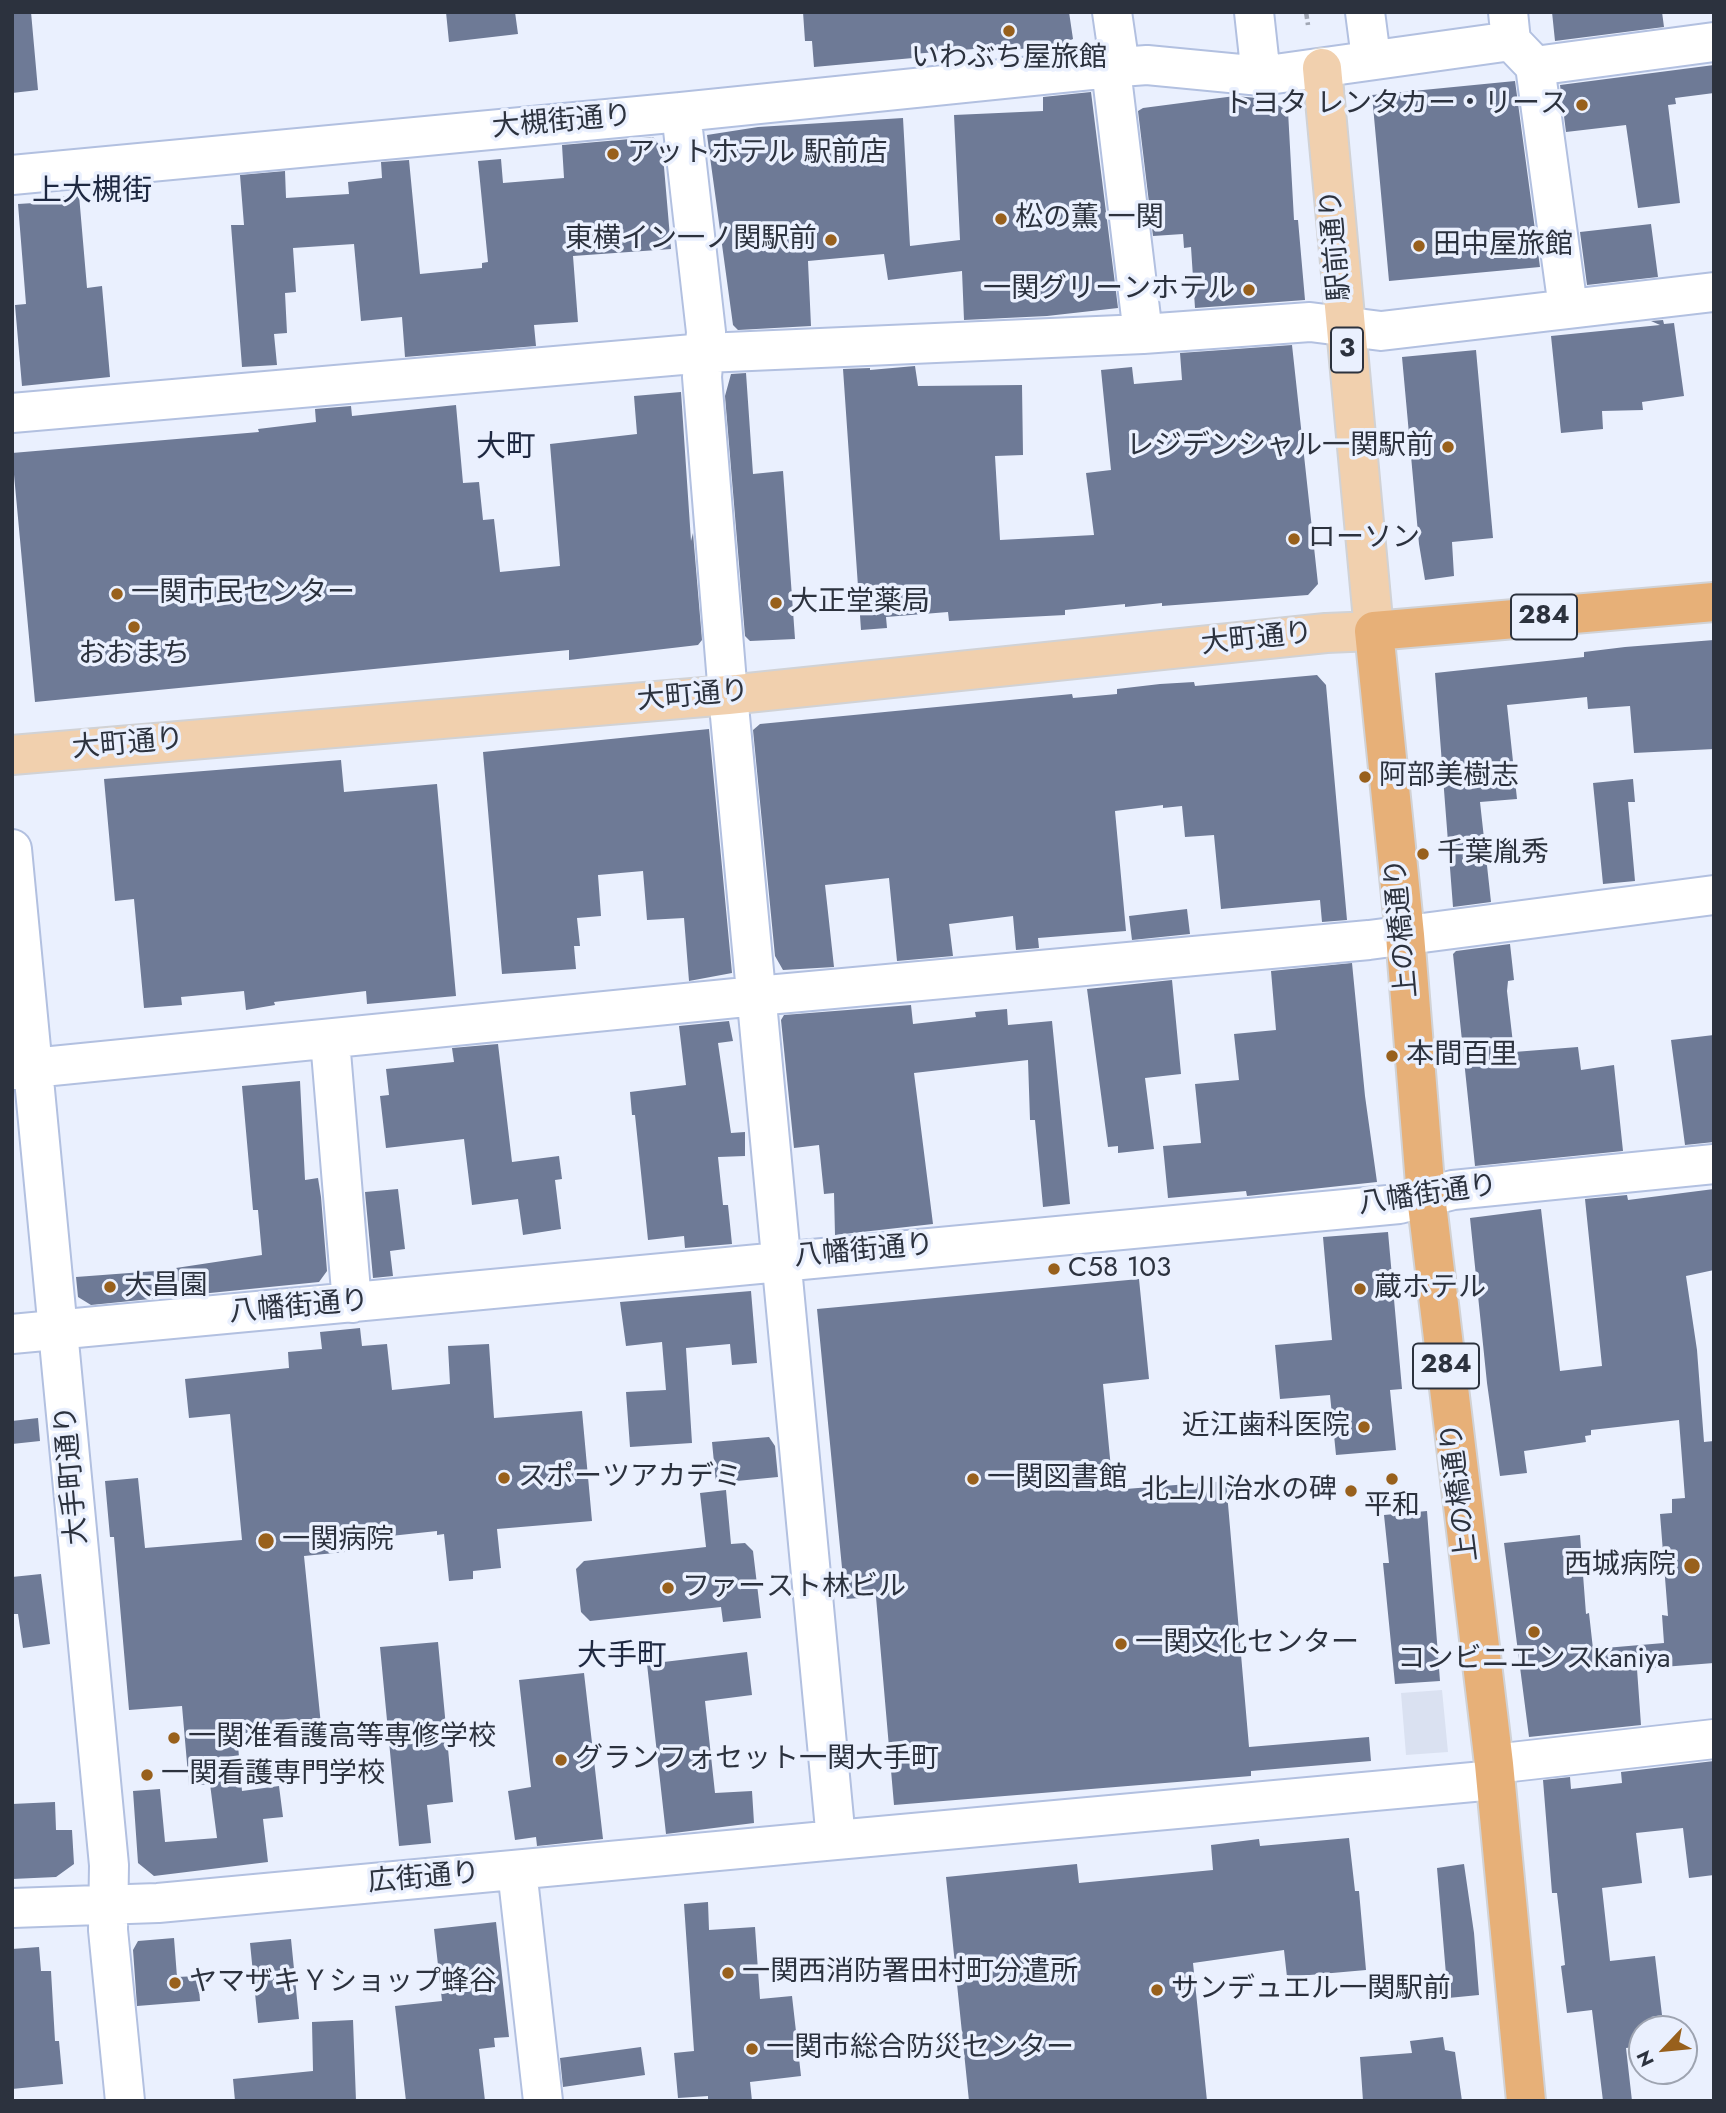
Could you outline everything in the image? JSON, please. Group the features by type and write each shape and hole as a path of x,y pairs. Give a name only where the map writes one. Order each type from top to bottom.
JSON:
{"highway":[{"name":"284","path":"1374,632 1714,602"},
{"name":"上の橋通り","path":"1374,632 1405,935 1426,1196 1495,1772 1526,2101"}],"main road":[{"name":"駅前通り","path":"1322,68 1374,632"},
{"name":"大町通り","path":"12,755 728,695 1326,632 1374,632"}],"street":[{"path":"1112,12 1115,68 1143,334"},
{"path":"1254,12 1261,76"},
{"path":"1365,12 1371,58"},
{"path":"1518,40 1568,308"},
{"name":"大槻街通り","path":"12,175 1147,65 1261,76 1371,58 1518,40 1714,42"},
{"path":"681,112 706,332 702,377 728,695 836,1840"},
{"path":"12,413 705,353 1143,334 1310,322 1381,331 1714,292"},
{"name":"大手町通り","path":"12,849 23,1069 60,1329 109,1865 108,1930 125,2101"},
{"path":"23,1069 1405,935 1714,895"},
{"path":"330,1040 352,1303"},
{"name":"八幡街通り","path":"12,1334 783,1259 1399,1203 1453,1190 1714,1164"},
{"name":"広街通り","path":"12,1908 110,1906 836,1840 1495,1772 1714,1739"},
{"path":"517,1870 543,2101"}],"path":[{"path":"1306,12 1308,25"}],"shaded area":[{"path":"1442,1690 1448,1752 1406,1755 1401,1693"}],"building":[{"path":"12,12 31,12 38,90 12,93"},
{"path":"446,12 515,12 518,34 449,42"},
{"path":"803,12 1069,12 1073,39 1040,53 1040,48 998,50 998,47 913,54 913,58 814,67 812,41 805,41"},
{"path":"1552,12 1662,12 1664,27 1555,41"},
{"path":"1714,65 1714,93 1675,98 1676,104 1668,105 1680,203 1638,208 1626,125 1566,132 1560,85"},
{"path":"1515,81 1540,267 1389,281 1372,95"},
{"path":"1091,92 1118,308 1047,316 964,320 962,271 888,280 884,254 808,261 811,326 738,330 733,325 707,135 758,127 903,118 910,246 960,240 954,115 1043,111 1043,97"},
{"path":"1235,96 1268,99 1288,111 1294,220 1298,220 1305,300 1195,308 1191,247 1184,248 1183,234 1153,236 1138,111 1143,108"},
{"path":"653,137 660,146 664,167 671,249 573,256 578,322 534,325 536,346 405,357 402,317 361,321 354,244 293,248 296,292 285,293 287,333 274,334 277,365 242,367 231,225 244,225 240,175 285,171 286,198 349,194 348,182 382,178 381,162 409,160 420,274 482,268 482,263 488,262 478,161 501,159 503,183 564,178 562,145"},
{"path":"79,195 87,288 102,286 110,377 22,386 15,305 26,304 18,204 34,203 34,199"},
{"path":"1651,224 1658,277 1587,285 1580,232"},
{"path":"1663,320 1664,324 1674,323 1684,396 1642,402 1643,410 1602,411 1603,429 1561,433 1551,336 1660,325 1651,321"},
{"path":"1292,345 1318,584 1308,595 1162,606 1162,603 1125,607 1125,604 1065,610 1065,615 949,621 948,612 886,617 887,628 861,630 843,369 870,370 915,366 918,386 1022,385 1023,455 995,456 1000,540 1094,535 1086,473 1111,470 1101,370 1132,367 1134,384 1182,380 1180,353"},
{"name":"レジデンシャル一関駅前","path":"1476,350 1493,538 1452,542 1454,576 1425,580 1419,544 1402,357"},
{"path":"746,373 753,474 783,471 795,639 750,641 745,636 725,396 731,374"},
{"path":"681,392 691,541 693,533 702,640 698,645 569,660 569,650 35,702 12,453 259,432 258,429 316,422 315,409 351,406 352,416 456,405 463,483 479,482 483,520 494,519 500,572 560,566 550,444 637,434 634,396"},
{"path":"1714,640 1714,749 1634,753 1630,706 1588,709 1587,697 1507,705 1517,799 1480,802 1491,902 1453,907 1435,673 1584,657 1584,652 1625,647"},
{"path":"1317,675 1326,685 1347,920 1322,922 1320,900 1221,909 1214,835 1185,837 1182,806 1163,808 1163,805 1115,811 1126,931 1038,938 1039,948 1016,950 1013,916 949,924 953,956 897,961 889,878 825,885 834,967 783,970 775,956 753,730 760,724 1072,694 1073,698 1117,694 1117,689 1160,684 1194,682 1195,686"},
{"path":"709,729 732,973 689,981 684,918 647,920 643,871 598,875 601,916 577,918 580,946 574,946 576,969 502,974 483,752"},
{"path":"341,760 344,792 437,784 456,996 367,1004 366,991 274,1002 275,1005 246,1010 244,991 181,997 182,1005 144,1008 134,899 115,901 104,779"},
{"path":"1633,779 1635,802 1628,802 1635,881 1603,884 1593,783"},
{"path":"1187,909 1190,934 1132,940 1129,916"},
{"path":"1510,944 1514,980 1508,981 1507,991 1514,1052 1578,1047 1581,1070 1614,1065 1623,1151 1475,1166 1453,954 1456,951"},
{"path":"1352,963 1365,1096 1377,1182 1247,1196 1246,1191 1168,1198 1163,1146 1201,1143 1195,1084 1239,1080 1234,1034 1276,1030 1271,971"},
{"path":"1172,980 1181,1074 1145,1078 1154,1149 1118,1153 1118,1146 1108,1147 1087,989"},
{"path":"911,1005 913,1024 976,1017 975,1012 1007,1009 1008,1025 1052,1021 1070,1204 1043,1207 1035,1120 1030,1120 1028,1060 914,1073 933,1224 835,1235 834,1193 824,1194 819,1145 794,1148 781,1020 784,1015"},
{"path":"729,1021 733,1041 718,1043 731,1133 745,1132 745,1156 718,1157 723,1205 728,1205 732,1244 685,1248 684,1236 648,1240 635,1115 632,1115 630,1092 686,1085 679,1026"},
{"path":"1714,1035 1714,1142 1685,1145 1671,1040"},
{"path":"498,1044 512,1162 559,1156 562,1179 555,1180 561,1229 523,1235 518,1199 472,1205 464,1139 386,1148 380,1096 389,1095 386,1069 454,1062 452,1048"},
{"path":"300,1081 305,1180 318,1178 321,1197 327,1271 319,1282 91,1305 78,1297 76,1277 156,1271 262,1255 258,1210 253,1210 242,1086"},
{"path":"398,1189 405,1249 390,1251 393,1276 373,1278 365,1192"},
{"path":"1714,1189 1714,1270 1686,1276 1697,1350 1704,1442 1714,1441 1714,1663 1637,1669 1641,1725 1529,1737 1504,1543 1580,1535 1586,1614 1589,1613 1593,1649 1664,1643 1662,1615 1668,1616 1660,1514 1672,1513 1672,1499 1685,1498 1679,1420 1591,1430 1591,1435 1585,1436 1586,1442 1524,1451 1527,1473 1500,1476 1487,1383 1470,1218 1541,1209 1560,1371 1602,1366 1585,1199 1627,1195 1628,1200"},
{"name":"蔵ホテル","path":"1388,1232 1402,1389 1390,1390 1396,1450 1336,1455 1330,1395 1280,1399 1275,1345 1332,1340 1323,1237"},
{"path":"1139,1279 1149,1379 1103,1384 1113,1490 1226,1481 1249,1747 1369,1737 1371,1761 1251,1771 1251,1776 894,1805 876,1597 845,1599 817,1309"},
{"path":"751,1291 757,1363 732,1365 730,1344 686,1348 692,1443 630,1447 626,1392 666,1390 662,1342 626,1346 620,1302"},
{"path":"360,1328 362,1346 387,1344 392,1390 450,1384 448,1346 489,1344 494,1418 582,1411 592,1521 497,1529 501,1568 473,1571 473,1579 449,1581 444,1534 437,1535 437,1531 344,1541 345,1552 304,1556 321,1725 237,1734 242,1791 279,1786 283,1817 263,1819 268,1862 154,1876 138,1863 133,1791 160,1789 165,1842 217,1838 210,1784 189,1786 182,1706 129,1710 114,1537 110,1537 105,1481 138,1478 145,1548 242,1540 230,1414 189,1418 185,1379 289,1368 288,1352 322,1349 320,1332"},
{"path":"38,1418 40,1441 12,1444 12,1421"},
{"path":"769,1437 775,1446 778,1477 716,1483 712,1442"},
{"name":"ファースト林ビル","path":"726,1490 731,1544 745,1543 753,1551 761,1618 723,1622 721,1607 590,1621 581,1612 576,1569 584,1561 706,1547 700,1493"},
{"path":"1427,1511 1440,1681 1395,1684 1383,1563 1389,1563 1384,1515"},
{"path":"41,1574 50,1644 23,1648 18,1614 12,1614 12,1577"},
{"path":"438,1642 453,1802 427,1805 431,1843 399,1846 380,1647"},
{"path":"747,1652 752,1695 705,1701 715,1793 752,1791 754,1823 666,1834 647,1664"},
{"name":"グランフォセット一関大手町","path":"584,1673 603,1839 537,1846 536,1837 515,1840 508,1791 531,1787 519,1680"},
{"path":"1714,1761 1714,1875 1689,1878 1683,1828 1636,1833 1642,1883 1602,1888 1610,1961 1655,1956 1662,2015 1628,2015 1626,2048 1628,2085 1630,2085 1632,2101 1603,2101 1592,2010 1567,2013 1561,1966 1565,1965 1557,1893 1552,1893 1543,1780 1570,1777 1571,1789 1622,1783 1621,1772"},
{"path":"55,1802 56,1830 72,1830 74,1864 56,1877 12,1879 12,1804"},
{"path":"1349,1838 1355,1891 1359,1891 1366,1970 1287,1977 1284,1950 1193,1963 1207,2101 969,2101 946,1877 1077,1864 1079,1883 1213,1870 1211,1845 1259,1839 1260,1846"},
{"path":"1464,1864 1479,1995 1448,1998 1437,1868"},
{"path":"708,1902 709,1930 755,1927 760,1999 792,1996 801,2076 750,2082 752,2101 708,2101 708,2096 678,2098 674,2053 694,2051 684,1904"},
{"path":"496,1922 509,2037 494,2038 495,2047 479,2049 485,2101 406,2101 395,2006 442,2001 434,1929"},
{"path":"174,1938 177,1977 198,1976 200,2001 137,2006 133,1950 138,1941"},
{"path":"291,1939 299,2019 258,2023 250,1943"},
{"path":"39,1947 41,1971 51,1971 55,2041 59,2041 63,2084 12,2089 12,1949"},
{"path":"353,2020 356,2101 235,2101 233,2079 313,2071 312,2022"},
{"path":"1443,2037 1445,2050 1455,2052 1462,2101 1363,2101 1360,2057 1412,2053 1410,2041"},
{"path":"641,2047 645,2075 563,2087 560,2058"}],"place":[{"name":"いわぶち屋旅館","path":"1009,31"},
{"name":"トヨタ レンタカー・リース","path":"1582,105"},
{"name":"アットホテル 駅前店","path":"613,154"},
{"name":"松の薫 一関","path":"1001,219"},
{"name":"東横イン一ノ関駅前","path":"831,240"},
{"name":"田中屋旅館","path":"1419,246"},
{"name":"一関グリーンホテル","path":"1249,290"},
{"name":"レジデンシャル一関駅前","path":"1448,447"},
{"name":"ローソン","path":"1294,539"},
{"name":"一関市民センター","path":"117,594"},
{"name":"大正堂薬局","path":"776,603"},
{"name":"おおまち","path":"134,627"},
{"name":"阿部美樹志","path":"1365,777"},
{"name":"千葉胤秀","path":"1423,854"},
{"name":"本間百里","path":"1392,1056"},
{"name":"C58 103","path":"1054,1269"},
{"name":"大昌園","path":"110,1287"},
{"name":"蔵ホテル","path":"1360,1289"},
{"name":"近江歯科医院","path":"1364,1427"},
{"name":"スポーツアカデミ","path":"504,1478"},
{"name":"一関図書館","path":"973,1479"},
{"name":"平和","path":"1392,1479"},
{"name":"北上川治水の碑","path":"1351,1491"},
{"name":"一関病院","path":"266,1541"},
{"name":"西城病院","path":"1692,1566"},
{"name":"ファースト林ビル","path":"668,1588"},
{"name":"コンビニエンスKaniya","path":"1534,1632"},
{"name":"一関文化センター","path":"1121,1644"},
{"name":"一関准看護高等専修学校","path":"174,1738"},
{"name":"グランフォセット一関大手町","path":"561,1760"},
{"name":"一関看護専門学校","path":"147,1775"},
{"name":"一関西消防署田村町分遣所","path":"728,1973"},
{"name":"ヤマザキＹショップ蜂谷","path":"175,1983"},
{"name":"サンデュエル一関駅前","path":"1157,1990"},
{"name":"一関市総合防災センター","path":"752,2049"}],"district":[{"name":"上大槻街","path":"92,193"},
{"name":"大町","path":"506,449"},
{"name":"大手町","path":"622,1658"}]}
